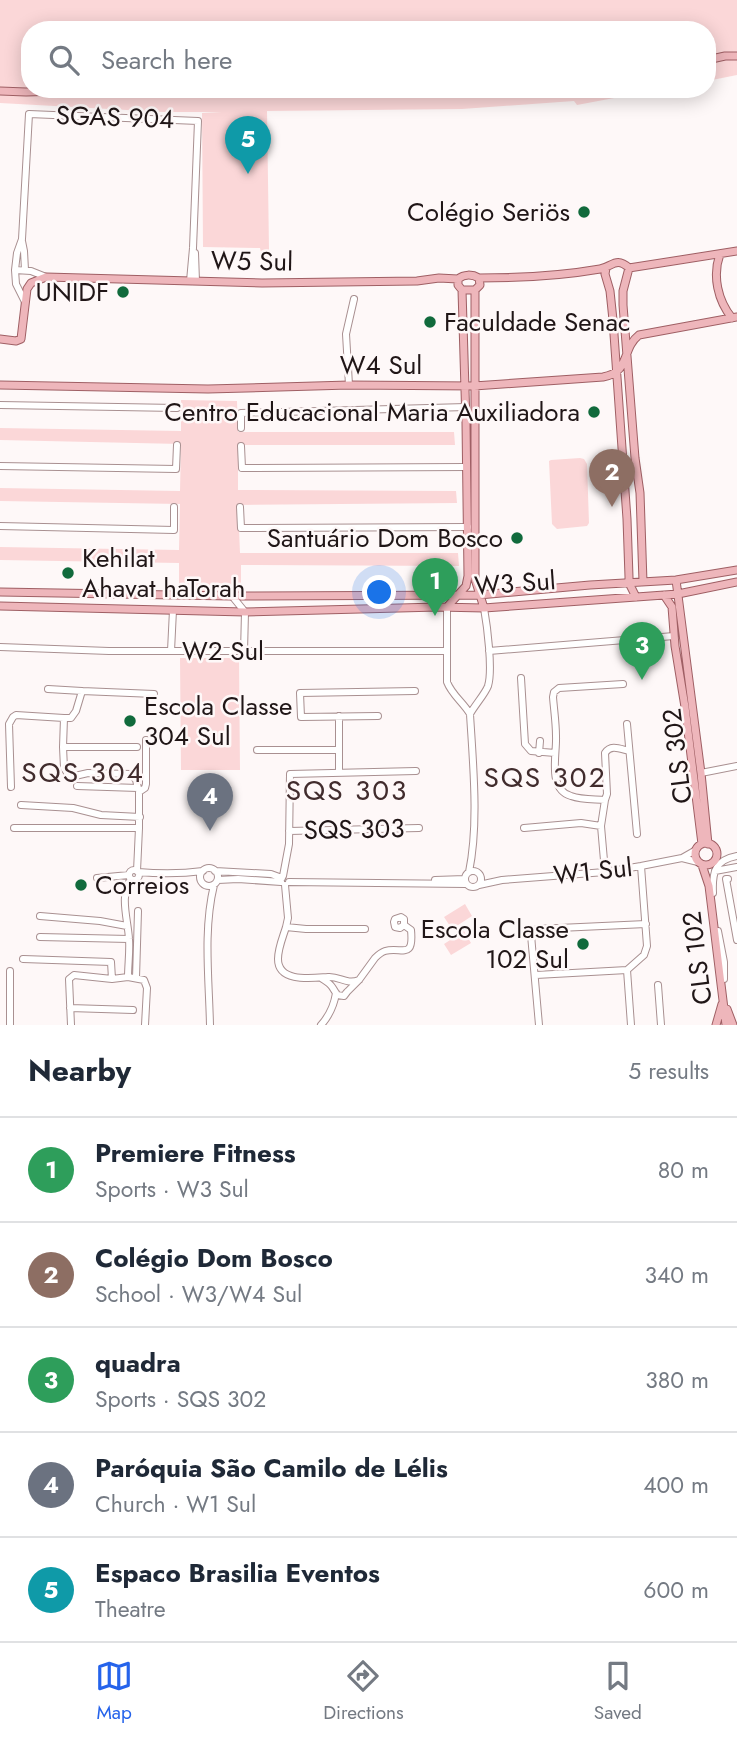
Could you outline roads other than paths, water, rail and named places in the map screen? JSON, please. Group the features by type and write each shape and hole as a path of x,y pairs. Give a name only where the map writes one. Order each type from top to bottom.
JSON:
{"main road":[{"path":"716,58 737,56"},
{"path":"0,91 21,92"},
{"path":"484,608 475,579 468,527 471,497 467,467 462,290 458,279 464,275 510,278 606,268 615,262 629,268 737,251"},
{"path":"720,254 716,266 717,281 725,310 734,318"},
{"path":"606,268 627,519 629,583 636,597"},
{"path":"629,268 623,305 641,501 643,582"},
{"path":"0,339 21,339 28,286 46,277"},
{"name":"W5 Sul","path":"46,277 271,283 458,279"},
{"path":"447,607 459,595 467,581 471,554 475,290 480,285 478,278"},
{"path":"462,290 475,290"},
{"path":"611,305 617,302 623,305"},
{"path":"616,373 624,363 630,344 639,335 734,318"},
{"name":"W4 Sul","path":"0,385 208,388 349,385 465,387 603,377 616,373"},
{"path":"617,388 629,386"},
{"path":"622,460 635,458"},
{"path":"623,469 629,466 637,468"},
{"path":"627,519 641,522"},
{"path":"627,532 633,529 641,532"},
{"name":"W3 Sul","path":"0,593 480,595 676,580 737,570"},
{"name":"CLS 302","path":"676,580 701,773 702,846"},
{"name":"W3 Sul","path":"0,606 245,612 484,608 678,594 737,581"},
{"path":"559,589 563,595 561,602"},
{"path":"81,608 87,601 85,594"},
{"name":"CLS 302","path":"664,595 672,607 702,846"},
{"path":"356,609 356,602 362,596"},
{"path":"674,636 683,626"},
{"path":"702,846 713,847 716,857 713,867 700,864 696,859 702,846"},
{"name":"CLS 102","path":"700,864 709,886 726,1025"},
{"name":"CLS 102","path":"709,886 713,867"},
{"path":"723,999 734,1025"},
{"path":"716,1025 723,999"}],"street":[{"name":"SGAS 904","path":"25,270 22,239 29,114 198,121 193,281"},
{"name":"SGAS 904","path":"15,270 22,239"},
{"name":"W5 Sul","path":"15,270 25,270 46,277"},
{"path":"15,270 16,284 25,302"},
{"path":"349,385 346,334 354,299"},
{"path":"0,405 177,408"},
{"path":"242,428 241,413 466,407"},
{"path":"0,466 176,469 177,445"},
{"path":"241,446 242,468 467,467"},
{"path":"0,526 174,530 174,507"},
{"path":"240,507 241,528 468,527"},
{"path":"232,596 245,612 244,652"},
{"path":"447,607 447,682 450,691 470,714"},
{"path":"466,881 472,855 474,779 470,714 487,689 489,681 484,608"},
{"path":"172,651 173,610"},
{"path":"489,652 674,636"},
{"path":"662,638 675,646"},
{"name":"W2 Sul","path":"0,647 109,651 447,651"},
{"path":"521,678 525,744 531,751 555,754"},
{"path":"605,800 571,796 558,784 555,774 553,697 559,688 623,684"},
{"path":"48,689 154,694"},
{"path":"10,786 10,720 16,715 71,718 82,691"},
{"path":"378,716 300,717 300,693 415,691"},
{"path":"459,700 478,700"},
{"path":"339,716 339,773"},
{"path":"64,718 64,768 68,774 131,774 139,790 138,852 134,875 126,885 125,893 132,978"},
{"path":"627,724 638,834"},
{"path":"76,786 139,790 145,788 146,740"},
{"path":"539,752 540,741"},
{"path":"63,747 137,747"},
{"path":"605,872 601,826 607,794 605,753 614,747 629,751"},
{"path":"257,750 339,750"},
{"path":"701,773 737,766"},
{"name":"SQS 303","path":"321,978 290,976 280,969 278,960 288,918 286,880 290,774 416,771"},
{"path":"589,790 590,799"},
{"path":"21,805 73,808 101,815 140,817"},
{"path":"81,828 84,810"},
{"path":"114,828 116,816"},
{"path":"126,817 127,828"},
{"path":"524,828 581,823 601,826"},
{"path":"14,828 139,828"},
{"name":"SQS 303","path":"289,831 419,828"},
{"name":"W1 Sul","path":"479,885 502,880 605,872 641,866 682,858 702,846"},
{"path":"184,874 203,882 466,881 474,887 479,885 481,880 472,855"},
{"path":"713,867 721,861 735,857"},
{"path":"726,869 735,857"},
{"name":"W1 Sul","path":"682,858 700,864"},
{"path":"536,975 627,970 644,955 646,924 641,866"},
{"path":"713,867 737,867"},
{"path":"713,867 713,891 724,962 726,1000 734,1025"},
{"path":"97,878 184,874 209,869 271,874 286,880"},
{"path":"204,871 201,873 210,903"},
{"path":"210,1025 208,956 210,903 216,882 215,871"},
{"path":"469,872 479,873"},
{"name":"W1 Sul","path":"479,873 502,880"},
{"path":"728,879 737,940"},
{"path":"271,881 282,890 286,898"},
{"path":"132,978 138,911"},
{"path":"40,916 127,926"},
{"path":"539,1025 531,935 533,931 646,924"},
{"path":"325,1023 333,1008 359,981 379,954 408,949 412,941 411,930 404,925"},
{"path":"286,927 365,929"},
{"path":"40,937 129,939"},
{"path":"23,959 111,962 112,979"},
{"path":"627,970 631,1025"},
{"path":"10,971 10,1025"},
{"path":"71,1025 71,976 144,980 147,988 145,1025"},
{"path":"321,978 331,976 343,981 359,981"},
{"path":"321,978 330,983 337,995 345,994"},
{"path":"333,1008 335,990 343,981"},
{"path":"343,981 348,987 345,994"},
{"path":"658,985 661,1025"},
{"path":"70,1008 134,1010"}],"place":[{"name":"Espaco Brasilia Eventos","path":"248,174"},
{"name":"Colégio Seriös","path":"584,212"},
{"name":"UNIDF","path":"123,292"},
{"name":"Faculdade Senac","path":"430,322"},
{"name":"Centro Educacional Maria Auxiliadora","path":"594,412"},
{"name":"Colégio Dom Bosco","path":"612,507"},
{"name":"Santuário Dom Bosco","path":"517,538"},
{"name":"Kehilat Ahavat haTorah","path":"68,573"},
{"name":"Premiere Fitness","path":"435,616"},
{"name":"quadra","path":"642,680"},
{"name":"Escola Classe 304 Sul","path":"130,721"},
{"name":"Paróquia São Camilo de Lélis","path":"210,831"},
{"name":"Correios","path":"81,885"},
{"name":"Escola Classe 102 Sul","path":"583,944"}],"district":[{"name":"SQS 304","path":"83,772"},
{"name":"SQS 302","path":"545,777"},
{"name":"SQS 303","path":"347,790"}]}
